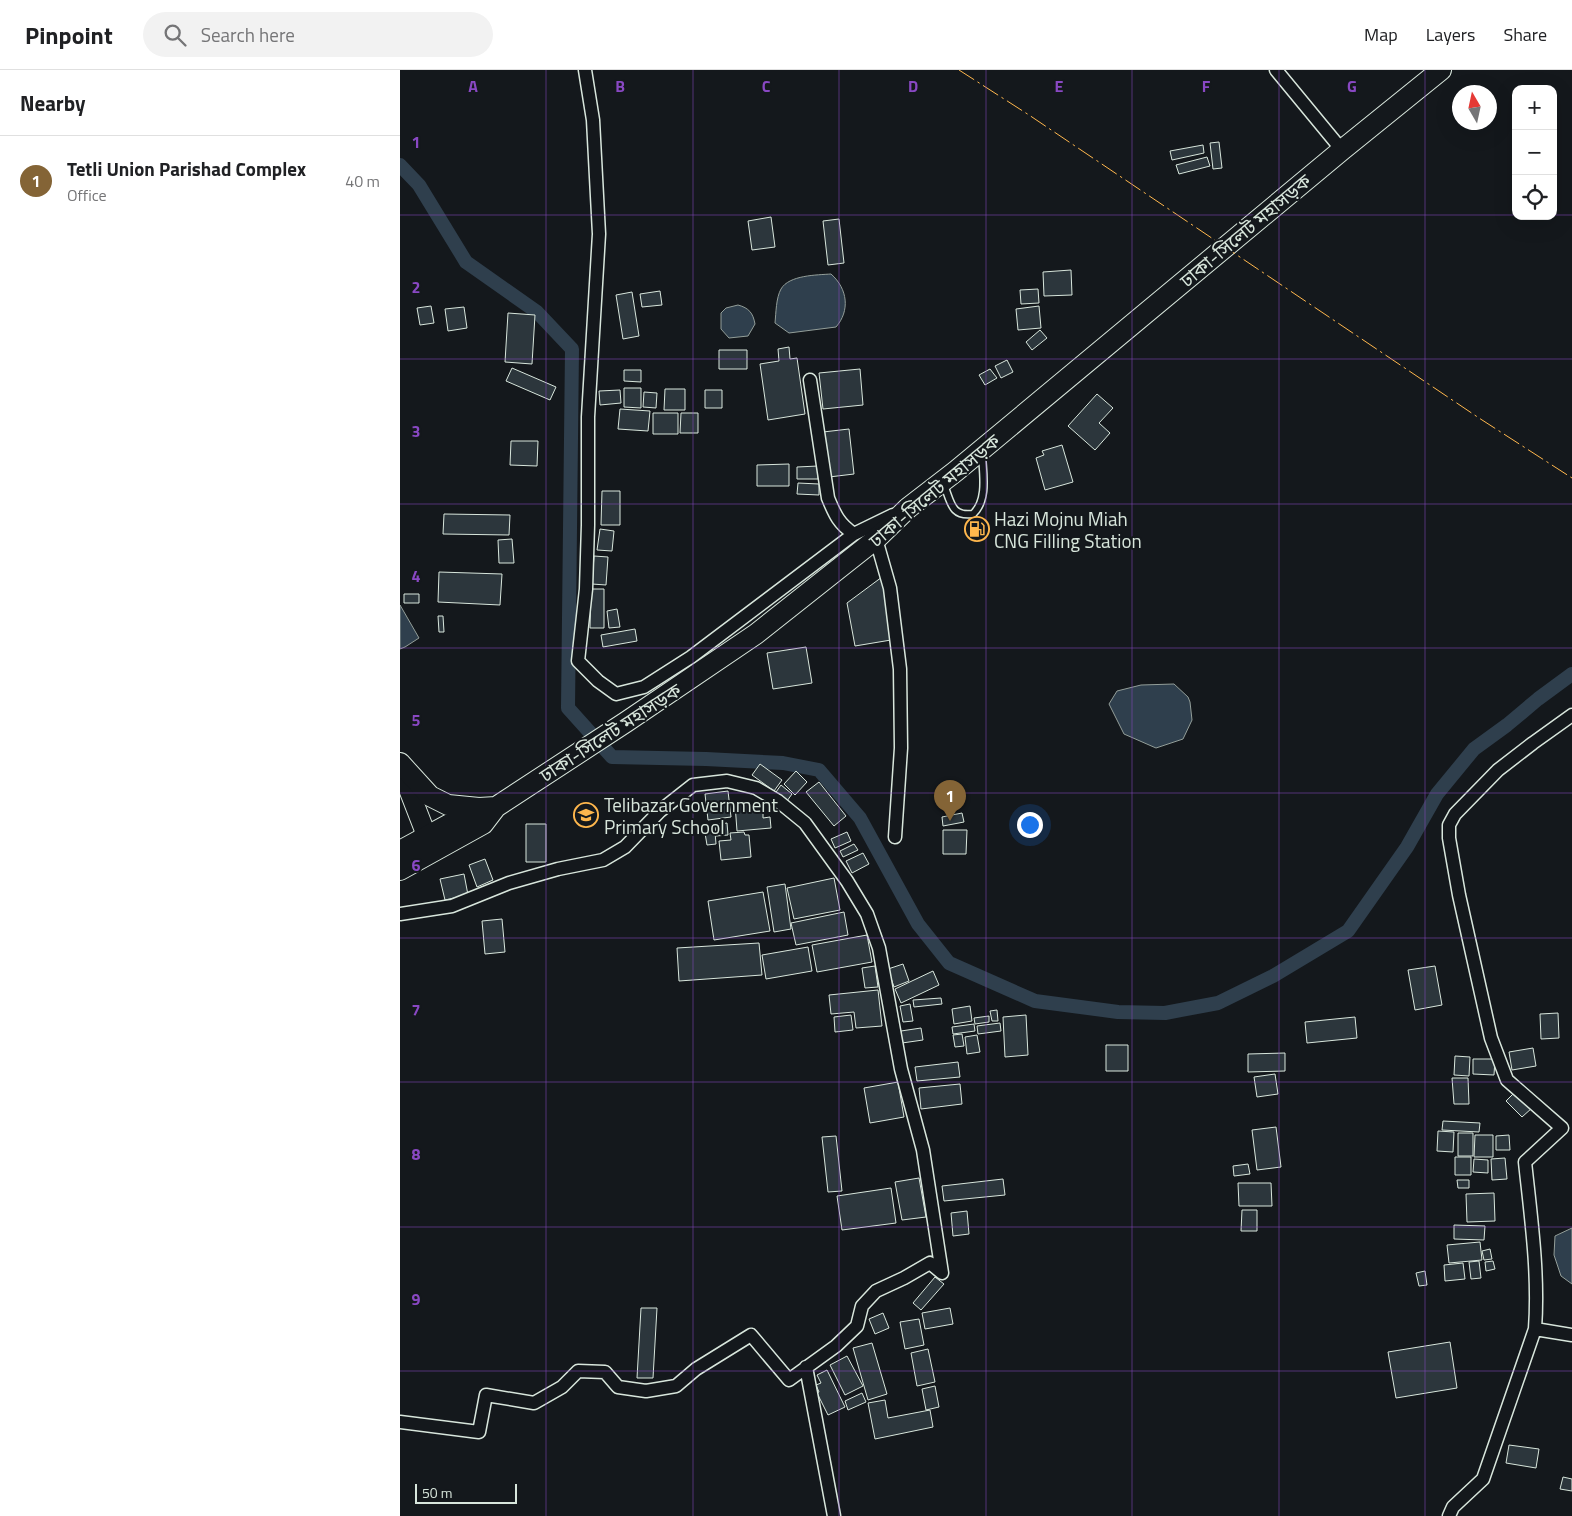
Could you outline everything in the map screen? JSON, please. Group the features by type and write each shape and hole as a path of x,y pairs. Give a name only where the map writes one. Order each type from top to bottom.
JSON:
{"highway":[{"name":"ঢাকা-সিলেট মহাসড়ক","path":"404,862 443,847 483,824 488,808 521,790 756,634 876,539 908,508 982,450 1342,150 1441,70"},
{"path":"400,763 430,796 448,805 488,808"},
{"path":"404,862 424,839 488,808"}],"main road":[{"path":"400,772 403,775 424,828 424,839"},
{"path":"400,802 413,832 443,847"}],"street":[{"path":"585,70 593,120 599,234 588,417 586,589 578,661 598,681 616,694 644,687 733,627 854,534 908,508"},
{"path":"1276,70 1342,150"},
{"path":"810,380 828,498 843,527 854,534"},
{"path":"876,539 890,588 900,669 901,748 895,837"},
{"path":"1449,1516 1453,1507 1483,1479 1535,1329 1534,1240 1525,1162 1562,1128 1507,1080 1491,1038 1459,895 1449,838 1449,825 1455,814 1498,770 1572,715"},
{"path":"400,914 452,906 509,883 558,869 603,860 625,847 660,811 693,785 727,781 756,788 778,801 806,823 846,881 867,914 879,948 901,1069 923,1150 942,1273 930,1263 876,1291 862,1306 857,1326 836,1346 789,1380 751,1335 696,1369 676,1386 646,1391 618,1386 606,1372 578,1371 562,1386 534,1403 486,1396 479,1432 400,1422"},
{"path":"1535,1329 1572,1335"},
{"path":"806,1367 834,1516"}],"lane":[{"path":"943,482 955,511 960,514 973,514 981,507 982,450"}],"water":[{"path":"831,274 841,286 845,300 844,314 836,327 789,333 775,323 778,297 785,284 797,278"},
{"path":"738,305 750,312 755,324 748,336 729,338 721,329 721,313 726,308"},
{"path":"400,605 419,638 400,649"},
{"path":"1174,684 1188,697 1190,702 1192,720 1183,739 1156,748 1124,734 1109,704 1117,691 1141,685"},
{"path":"1572,1228 1572,1284 1561,1276 1554,1255 1555,1236"}],"building":[{"path":"1219,142 1222,168 1213,169 1210,143"},
{"path":"1203,145 1204,153 1172,160 1170,151"},
{"path":"1207,157 1210,166 1179,174 1176,165"},
{"path":"771,217 775,247 752,250 748,221"},
{"path":"839,219 844,263 828,265 823,221"},
{"path":"1071,270 1072,295 1044,296 1043,272"},
{"path":"1038,289 1039,303 1021,304 1020,290"},
{"path":"660,291 662,305 642,307 640,294"},
{"path":"632,292 639,336 623,339 616,295"},
{"path":"431,306 434,323 420,325 417,308"},
{"path":"1039,306 1041,328 1018,330 1016,309"},
{"path":"464,307 467,328 448,331 445,309"},
{"path":"508,313 535,315 532,364 505,362"},
{"path":"1040,330 1047,338 1032,350 1026,342"},
{"path":"789,347 790,359 797,358 805,414 768,420 760,364 779,361 778,349"},
{"path":"719,350 747,350 747,369 719,369"},
{"path":"1007,360 1013,372 1001,378 995,366"},
{"path":"512,368 556,387 550,400 506,381"},
{"path":"860,369 863,405 823,409 819,373"},
{"path":"990,369 997,378 985,385 979,375"},
{"path":"624,370 641,370 641,382 624,381"},
{"path":"624,388 641,388 641,408 624,407"},
{"path":"665,389 685,389 685,410 664,410"},
{"path":"620,390 621,403 600,405 599,391"},
{"path":"705,390 722,390 722,408 705,408"},
{"path":"644,392 657,393 656,408 643,407"},
{"path":"1097,394 1113,408 1099,423 1110,433 1095,450 1068,426"},
{"path":"620,409 650,411 648,431 618,429"},
{"path":"653,413 678,413 678,434 653,434"},
{"path":"681,413 698,413 698,433 680,433"},
{"path":"849,429 854,474 829,477 823,432"},
{"path":"511,441 538,441 537,466 510,465"},
{"path":"1062,445 1073,482 1045,490 1036,458 1044,455 1042,451"},
{"path":"789,464 789,486 757,486 757,465"},
{"path":"818,466 818,479 797,479 797,467"},
{"path":"798,483 819,484 819,495 797,494"},
{"path":"602,491 620,491 620,525 601,525"},
{"path":"444,514 510,515 509,535 443,534"},
{"path":"600,529 614,531 612,551 597,550"},
{"path":"512,539 514,563 499,563 498,540"},
{"path":"594,556 608,557 606,585 592,584"},
{"path":"439,572 502,574 500,605 438,602"},
{"path":"882,577 891,640 855,646 847,603"},
{"path":"591,589 604,589 604,628 590,628"},
{"path":"404,594 419,594 419,603 404,603"},
{"path":"617,609 620,627 609,628 607,611"},
{"path":"438,616 443,616 444,632 439,632"},
{"path":"635,629 637,641 603,647 601,635"},
{"path":"806,647 812,683 773,689 767,653"},
{"path":"760,764 782,780 774,791 752,775"},
{"path":"796,771 807,782 795,795 784,784"},
{"path":"819,782 846,816 834,826 806,792"},
{"path":"781,785 792,794 787,801 776,792"},
{"path":"728,791 731,817 708,820 705,794"},
{"path":"750,803 750,806 756,805 757,813 763,812 763,818 770,817 771,828 737,831 735,804"},
{"path":"962,813 964,822 943,826 942,817"},
{"path":"727,823 728,835 716,836 715,825"},
{"path":"526,824 546,824 546,862 526,862"},
{"path":"943,830 967,830 966,854 943,854"},
{"path":"715,832 716,844 707,845 705,833"},
{"path":"744,832 745,835 749,835 751,857 721,860 719,841 731,840 730,833"},
{"path":"847,832 851,841 835,848 831,839"},
{"path":"854,844 858,850 843,857 840,851"},
{"path":"863,853 869,864 852,873 846,861"},
{"path":"485,859 493,880 477,887 469,865"},
{"path":"464,874 468,895 445,900 440,879"},
{"path":"834,878 840,910 794,919 787,888"},
{"path":"785,884 791,929 774,932 767,887"},
{"path":"763,892 770,931 714,940 708,901"},
{"path":"844,912 848,935 796,945 791,923"},
{"path":"502,919 505,952 485,954 482,921"},
{"path":"867,935 872,962 817,972 812,945"},
{"path":"759,943 762,975 679,981 677,948"},
{"path":"808,947 812,971 766,979 762,955"},
{"path":"903,964 909,981 894,987 888,969"},
{"path":"875,966 878,987 865,988 862,968"},
{"path":"1435,966 1442,1005 1415,1010 1408,970"},
{"path":"933,971 939,985 901,1003 895,989"},
{"path":"878,990 882,1026 856,1028 854,1012 831,1014 829,995"},
{"path":"941,998 942,1004 914,1007 913,1000"},
{"path":"910,1004 913,1021 903,1022 900,1006"},
{"path":"970,1006 972,1021 954,1024 952,1009"},
{"path":"997,1010 998,1021 992,1021 990,1011"},
{"path":"1558,1013 1559,1038 1541,1039 1540,1014"},
{"path":"851,1015 853,1030 835,1032 834,1017"},
{"path":"1026,1015 1028,1055 1005,1057 1003,1017"},
{"path":"989,1016 989,1022 975,1024 974,1018"},
{"path":"1355,1017 1357,1038 1307,1043 1305,1022"},
{"path":"1000,1023 1001,1031 978,1034 977,1026"},
{"path":"974,1024 975,1031 953,1034 952,1027"},
{"path":"921,1028 923,1040 902,1043 901,1031"},
{"path":"962,1034 964,1046 955,1047 953,1035"},
{"path":"977,1035 980,1052 967,1054 965,1037"},
{"path":"1106,1045 1128,1045 1128,1071 1106,1071"},
{"path":"1533,1048 1536,1066 1512,1070 1509,1052"},
{"path":"1285,1053 1285,1071 1248,1072 1248,1054"},
{"path":"1455,1056 1470,1057 1469,1076 1454,1075"},
{"path":"1473,1059 1495,1059 1494,1075 1473,1074"},
{"path":"958,1062 960,1077 917,1081 915,1067"},
{"path":"1275,1074 1278,1094 1257,1097 1254,1077"},
{"path":"1452,1078 1468,1078 1469,1104 1454,1104"},
{"path":"898,1082 904,1117 870,1123 864,1088"},
{"path":"960,1084 962,1104 921,1109 919,1088"},
{"path":"1516,1091 1532,1108 1522,1117 1506,1101"},
{"path":"1443,1121 1480,1123 1479,1132 1442,1130"},
{"path":"1276,1127 1281,1167 1257,1170 1252,1130"},
{"path":"1438,1131 1454,1132 1453,1152 1437,1151"},
{"path":"1458,1133 1473,1133 1473,1156 1458,1156"},
{"path":"1475,1135 1493,1135 1493,1157 1474,1157"},
{"path":"1509,1135 1510,1150 1496,1150 1496,1136"},
{"path":"836,1136 842,1191 828,1192 822,1137"},
{"path":"1455,1157 1471,1157 1471,1175 1455,1175"},
{"path":"1505,1158 1507,1179 1492,1180 1491,1159"},
{"path":"1474,1159 1488,1160 1488,1173 1473,1172"},
{"path":"1248,1164 1250,1174 1234,1176 1233,1166"},
{"path":"919,1178 926,1217 902,1220 895,1182"},
{"path":"1003,1179 1005,1195 944,1201 942,1186"},
{"path":"1457,1180 1469,1180 1469,1188 1458,1188"},
{"path":"1238,1183 1271,1183 1272,1206 1239,1206"},
{"path":"891,1188 896,1223 842,1230 837,1196"},
{"path":"1494,1193 1495,1221 1467,1222 1466,1194"},
{"path":"1242,1210 1257,1210 1257,1231 1241,1231"},
{"path":"967,1211 969,1234 953,1236 951,1213"},
{"path":"1454,1225 1485,1226 1484,1240 1454,1239"},
{"path":"1480,1242 1482,1260 1449,1263 1447,1245"},
{"path":"1490,1249 1492,1259 1484,1260 1482,1251"},
{"path":"1479,1261 1481,1278 1471,1279 1469,1262"},
{"path":"1493,1261 1495,1269 1486,1271 1485,1262"},
{"path":"1463,1263 1465,1279 1445,1281 1444,1265"},
{"path":"1425,1271 1427,1285 1419,1286 1416,1273"},
{"path":"935,1277 944,1284 921,1310 913,1303"},
{"path":"641,1308 657,1308 653,1378 637,1378"},
{"path":"950,1308 953,1324 925,1329 922,1313"},
{"path":"883,1313 889,1328 875,1334 869,1319"},
{"path":"919,1319 924,1345 905,1349 900,1322"},
{"path":"1450,1342 1457,1388 1396,1398 1388,1352"},
{"path":"872,1343 887,1394 868,1400 853,1348"},
{"path":"928,1349 935,1382 917,1386 911,1353"},
{"path":"847,1356 863,1386 845,1395 830,1365"},
{"path":"827,1370 845,1407 828,1415 817,1393 819,1392 816,1385 821,1383 817,1375"},
{"path":"935,1386 939,1407 926,1410 922,1389"},
{"path":"862,1393 866,1402 848,1410 845,1401"},
{"path":"885,1400 888,1418 930,1410 933,1427 875,1439 868,1403"},
{"path":"1509,1445 1539,1449 1536,1468 1506,1463"},
{"path":"1563,1477 1572,1479 1572,1491 1560,1489"}],"waterway":[{"path":"400,165 419,185 466,262 537,312 572,349 568,708 612,757 783,763 819,770 860,818 918,924 949,963 1035,1001 1118,1012 1165,1013 1218,1003 1273,976 1348,931 1407,847 1437,794 1474,749 1572,674"}],"power":[{"path":"959,70 1029,115 1479,418 1572,478"}],"place":[{"name":"Hazi Mojnu Miah CNG Filling Station","path":"977,529"},
{"name":"Telibazar Government Primary School","path":"586,815"},
{"name":"Tetli Union Parishad Complex","path":"950,821"}]}
